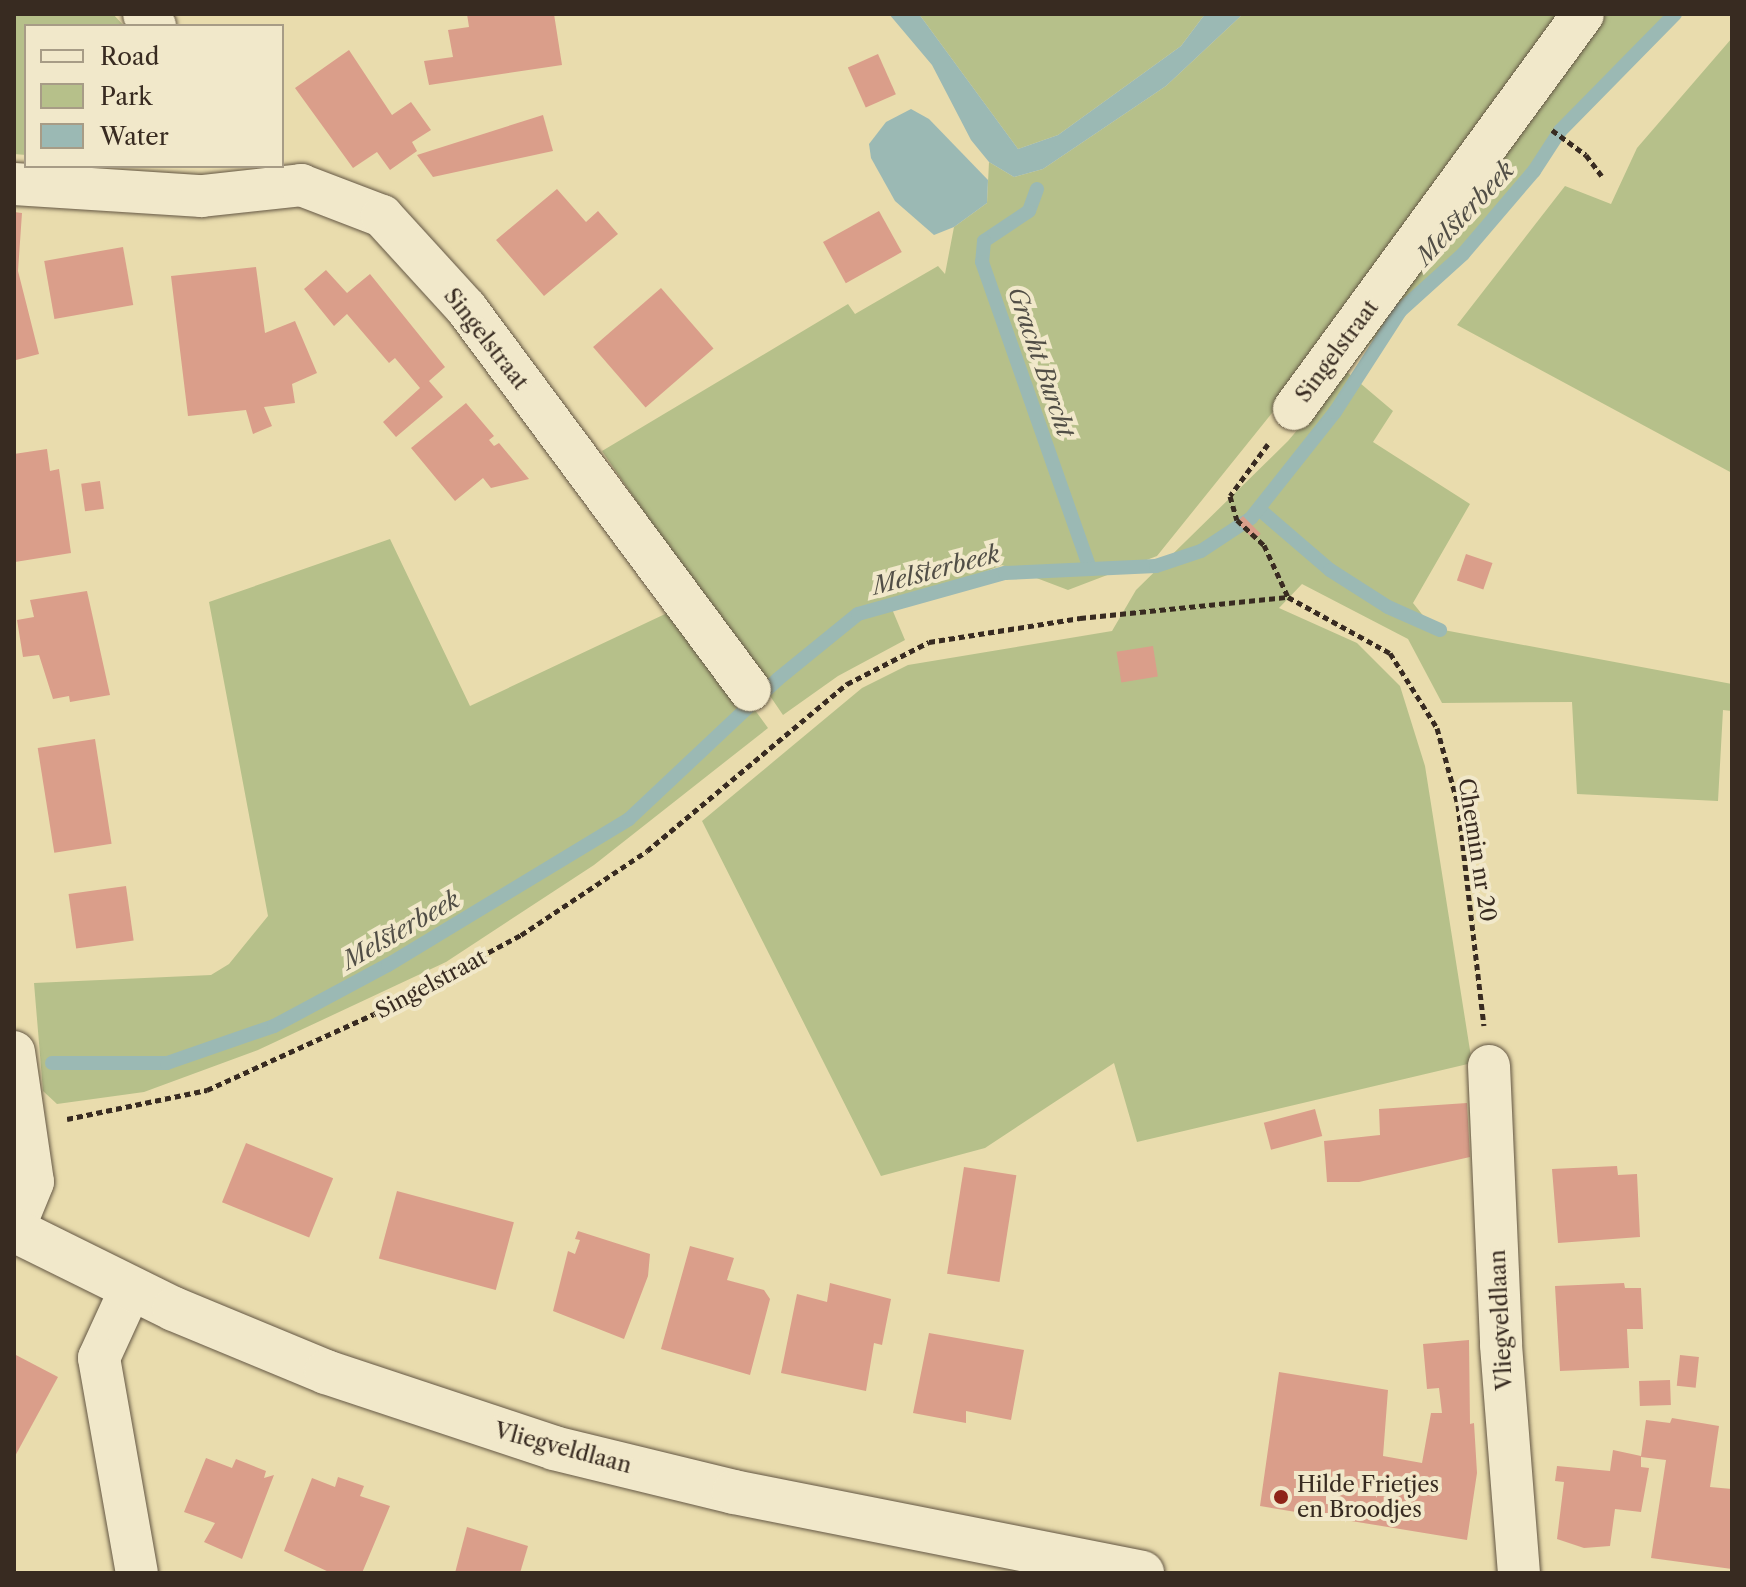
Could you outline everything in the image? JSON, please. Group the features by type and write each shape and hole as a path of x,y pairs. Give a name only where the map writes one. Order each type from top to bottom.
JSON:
{"main road":[{"name":"Vliegveldlaan","path":"14,1229 131,1288 326,1372 554,1448 734,1492 1142,1573"}],"street":[{"name":"Singelstraat","path":"1294,409 1516,110 1583,14"},
{"name":"Singelstraat","path":"14,184 202,196 292,174 382,216 466,308 750,690"},
{"path":"14,1052 33,1182 14,1229"},
{"name":"Vliegveldlaan","path":"1489,1066 1501,1345 1519,1573"},
{"path":"131,1288 99,1358 137,1573"}],"path":[{"path":"1555,132 1586,155 1602,176"},
{"name":"Singelstraat","path":"25,1121 89,1118 207,1090 374,1014 521,935 634,860 847,684 929,642 1080,618 1288,597 1264,545 1237,520 1230,496 1294,409"},
{"name":"Chemin nr 20","path":"1288,597 1390,653 1437,728 1458,805 1489,1066"},
{"path":"779,728 785,736"}],"green space":[{"path":"14,14 113,14 122,24 24,24 24,155 14,154"},
{"path":"919,14 1205,14 1181,46 1058,135 1018,149"},
{"path":"1243,14 1561,14 1289,392 1157,556 1068,590 1002,565 892,609 905,640 838,676 783,715 602,451 848,304 855,314 938,266 945,274 954,227 987,203 989,162 1014,177 1043,169 1166,86"},
{"path":"1598,14 1667,14 1571,114 1472,239 1399,307 1347,372 1393,411 1373,442 1470,504 1413,603 1433,628 1732,684 1732,711 1723,710 1718,801 1577,794 1572,702 1442,703 1408,639 1302,584 1279,608 1357,643 1400,686 1425,766 1472,1063 1137,1142 1114,1063 985,1148 881,1176 702,821 862,688 908,665 1112,631 1136,590 1288,441 1346,372"},
{"path":"1732,38 1732,473 1457,325 1565,186 1611,204 1637,148"},
{"path":"390,539 470,706 680,607 768,728 594,865 446,962 258,1050 144,1092 57,1104 43,1091 34,983 211,975 229,964 268,916 209,602"}],"water":[{"path":"889,14 919,14 1018,149 1058,135 1181,46 1205,14 1243,14 1166,86 1043,169 1014,177 989,162 971,140 932,65"},
{"path":"911,109 929,119 988,180 987,203 954,227 934,235 895,201 871,158 869,144 886,122"}],"building":[{"path":"467,14 554,14 562,65 429,85 424,61 453,57 448,30 469,27"},
{"path":"349,50 392,115 411,102 431,130 412,142 417,151 390,170 377,152 353,168 295,88"},
{"path":"878,54 896,94 866,108 848,67"},
{"path":"543,115 553,151 433,177 417,155"},
{"path":"557,189 586,222 598,211 618,234 544,296 496,240"},
{"path":"879,211 902,252 846,283 823,242"},
{"path":"14,212 22,213 18,271 39,354 16,360"},
{"path":"123,247 133,305 54,319 44,261"},
{"path":"256,267 265,333 295,321 317,373 292,384 295,403 264,407 272,426 253,434 246,410 188,416 171,276"},
{"path":"326,270 347,293 370,274 445,367 429,381 443,397 396,437 383,422 420,388 395,358 389,363 347,314 334,326 304,289"},
{"path":"661,288 713,348 646,407 593,347"},
{"path":"466,403 494,436 489,440 494,446 499,443 529,479 491,488 483,478 455,501 411,448"},
{"path":"47,449 50,471 59,469 71,553 15,562 14,454"},
{"path":"100,481 104,509 85,511 81,484"},
{"path":"1243,516 1261,534 1254,540 1237,522"},
{"path":"1466,554 1492,563 1483,590 1457,580"},
{"path":"87,591 110,695 70,702 69,696 53,699 39,655 23,657 17,620 34,617 30,600"},
{"path":"1153,646 1158,677 1121,682 1116,652"},
{"path":"95,739 112,844 54,853 38,748"},
{"path":"126,886 134,940 76,949 69,894"},
{"path":"1467,1103 1470,1157 1359,1182 1327,1182 1324,1141 1380,1135 1379,1109"},
{"path":"1315,1109 1322,1136 1271,1150 1264,1123"},
{"path":"246,1143 333,1178 309,1238 222,1202"},
{"path":"1617,1166 1618,1175 1637,1174 1640,1237 1558,1243 1552,1169"},
{"path":"964,1167 1016,1175 999,1282 947,1274"},
{"path":"397,1191 514,1222 496,1290 379,1259"},
{"path":"578,1231 650,1254 648,1276 624,1339 553,1311 568,1251 575,1254 580,1240 575,1239"},
{"path":"690,1246 734,1258 727,1280 764,1290 770,1299 750,1375 661,1349"},
{"path":"830,1283 891,1299 882,1345 874,1343 866,1391 781,1373 797,1294 827,1302"},
{"path":"1624,1283 1625,1288 1641,1288 1643,1329 1627,1329 1629,1368 1560,1371 1555,1286"},
{"path":"929,1333 1024,1350 1011,1420 966,1411 966,1423 913,1413"},
{"path":"1469,1340 1470,1424 1474,1423 1477,1473 1467,1540 1260,1506 1279,1372 1388,1390 1383,1456 1422,1463 1431,1413 1442,1413 1439,1388 1427,1389 1423,1344"},
{"path":"14,1354 58,1377 14,1458"},
{"path":"1680,1355 1699,1357 1696,1388 1677,1386"},
{"path":"1670,1380 1671,1405 1640,1406 1639,1381"},
{"path":"1672,1418 1719,1426 1710,1487 1732,1489 1732,1569 1651,1558 1666,1460 1641,1457 1641,1467 1649,1468 1641,1512 1615,1509 1610,1546 1584,1548 1557,1539 1564,1482 1555,1481 1557,1466 1610,1471 1613,1450 1641,1456 1646,1420 1670,1423"},
{"path":"206,1458 232,1468 236,1459 266,1471 264,1478 274,1475 242,1559 204,1542 215,1523 184,1512"},
{"path":"338,1477 364,1486 360,1496 390,1506 362,1573 331,1573 284,1551 312,1478 335,1487"},
{"path":"467,1527 528,1546 520,1573 455,1573"}],"waterway":[{"name":"Melsterbeek","path":"52,1063 167,1063 274,1026 388,965 629,819 778,679 858,614 1005,573 1156,566 1201,551 1251,518 1335,412 1400,311 1463,254 1534,171 1560,131 1675,14"},
{"name":"Gracht Burcht","path":"1037,189 1029,211 984,241 982,262 1090,569"},
{"path":"1259,509 1330,570 1388,607 1440,630"}],"place":[{"name":"Hilde Frietjes en Broodjes","path":"1281,1497"}]}
